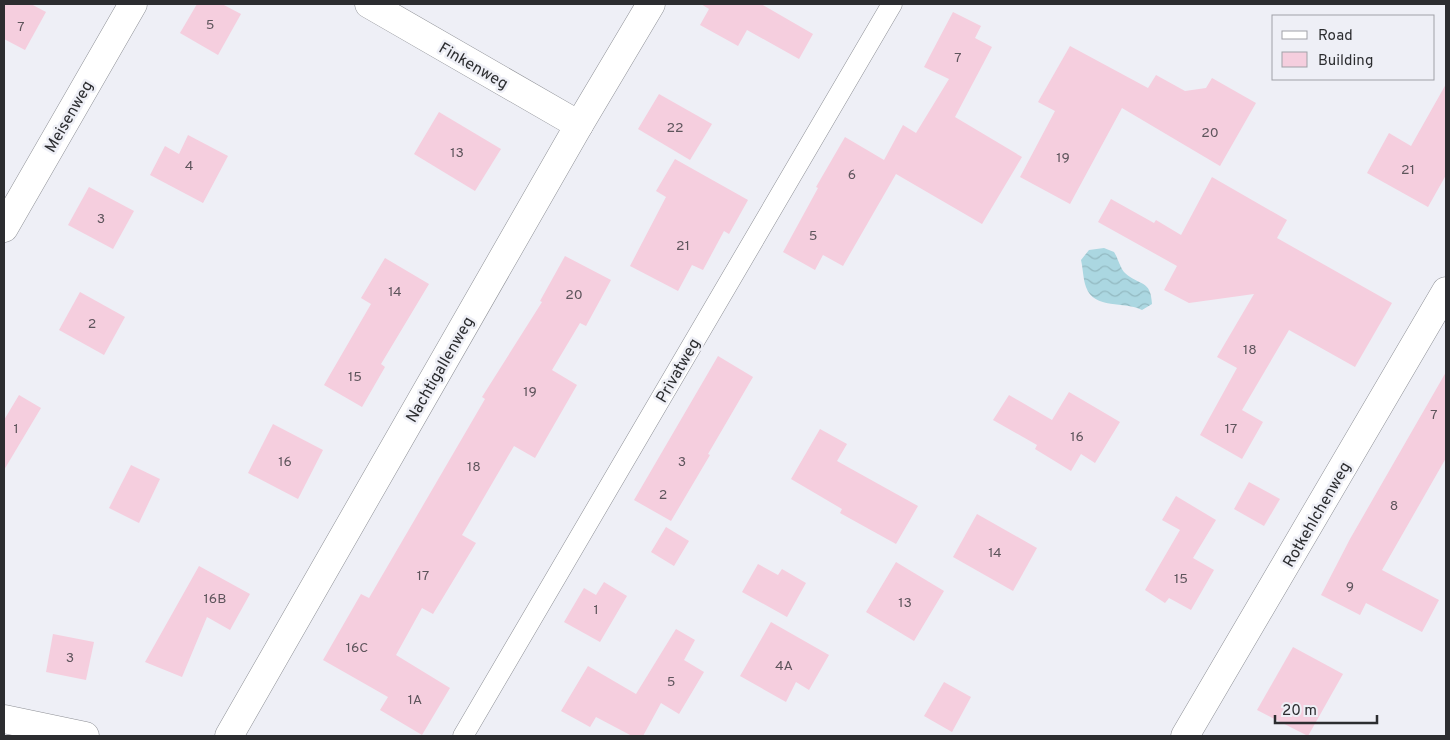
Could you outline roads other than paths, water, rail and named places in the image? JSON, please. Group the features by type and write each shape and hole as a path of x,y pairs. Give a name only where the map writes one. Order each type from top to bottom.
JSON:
{"street":[{"name":"Meisenweg","path":"4,228 133,4"},
{"name":"Finkenweg","path":"369,4 579,125"},
{"name":"Nachtigallenweg","path":"229,736 579,125 651,4"},
{"name":"Rotkehlchenweg","path":"1185,736 1446,291"},
{"path":"4,719 32,730 85,736"}],"lane":[{"name":"Privatweg","path":"463,736 892,4"}],"water":[{"path":"1104,248 1114,252 1125,273 1147,287 1152,304 1142,310 1135,307 1103,302 1090,294 1085,284 1081,260 1089,250"}]}
